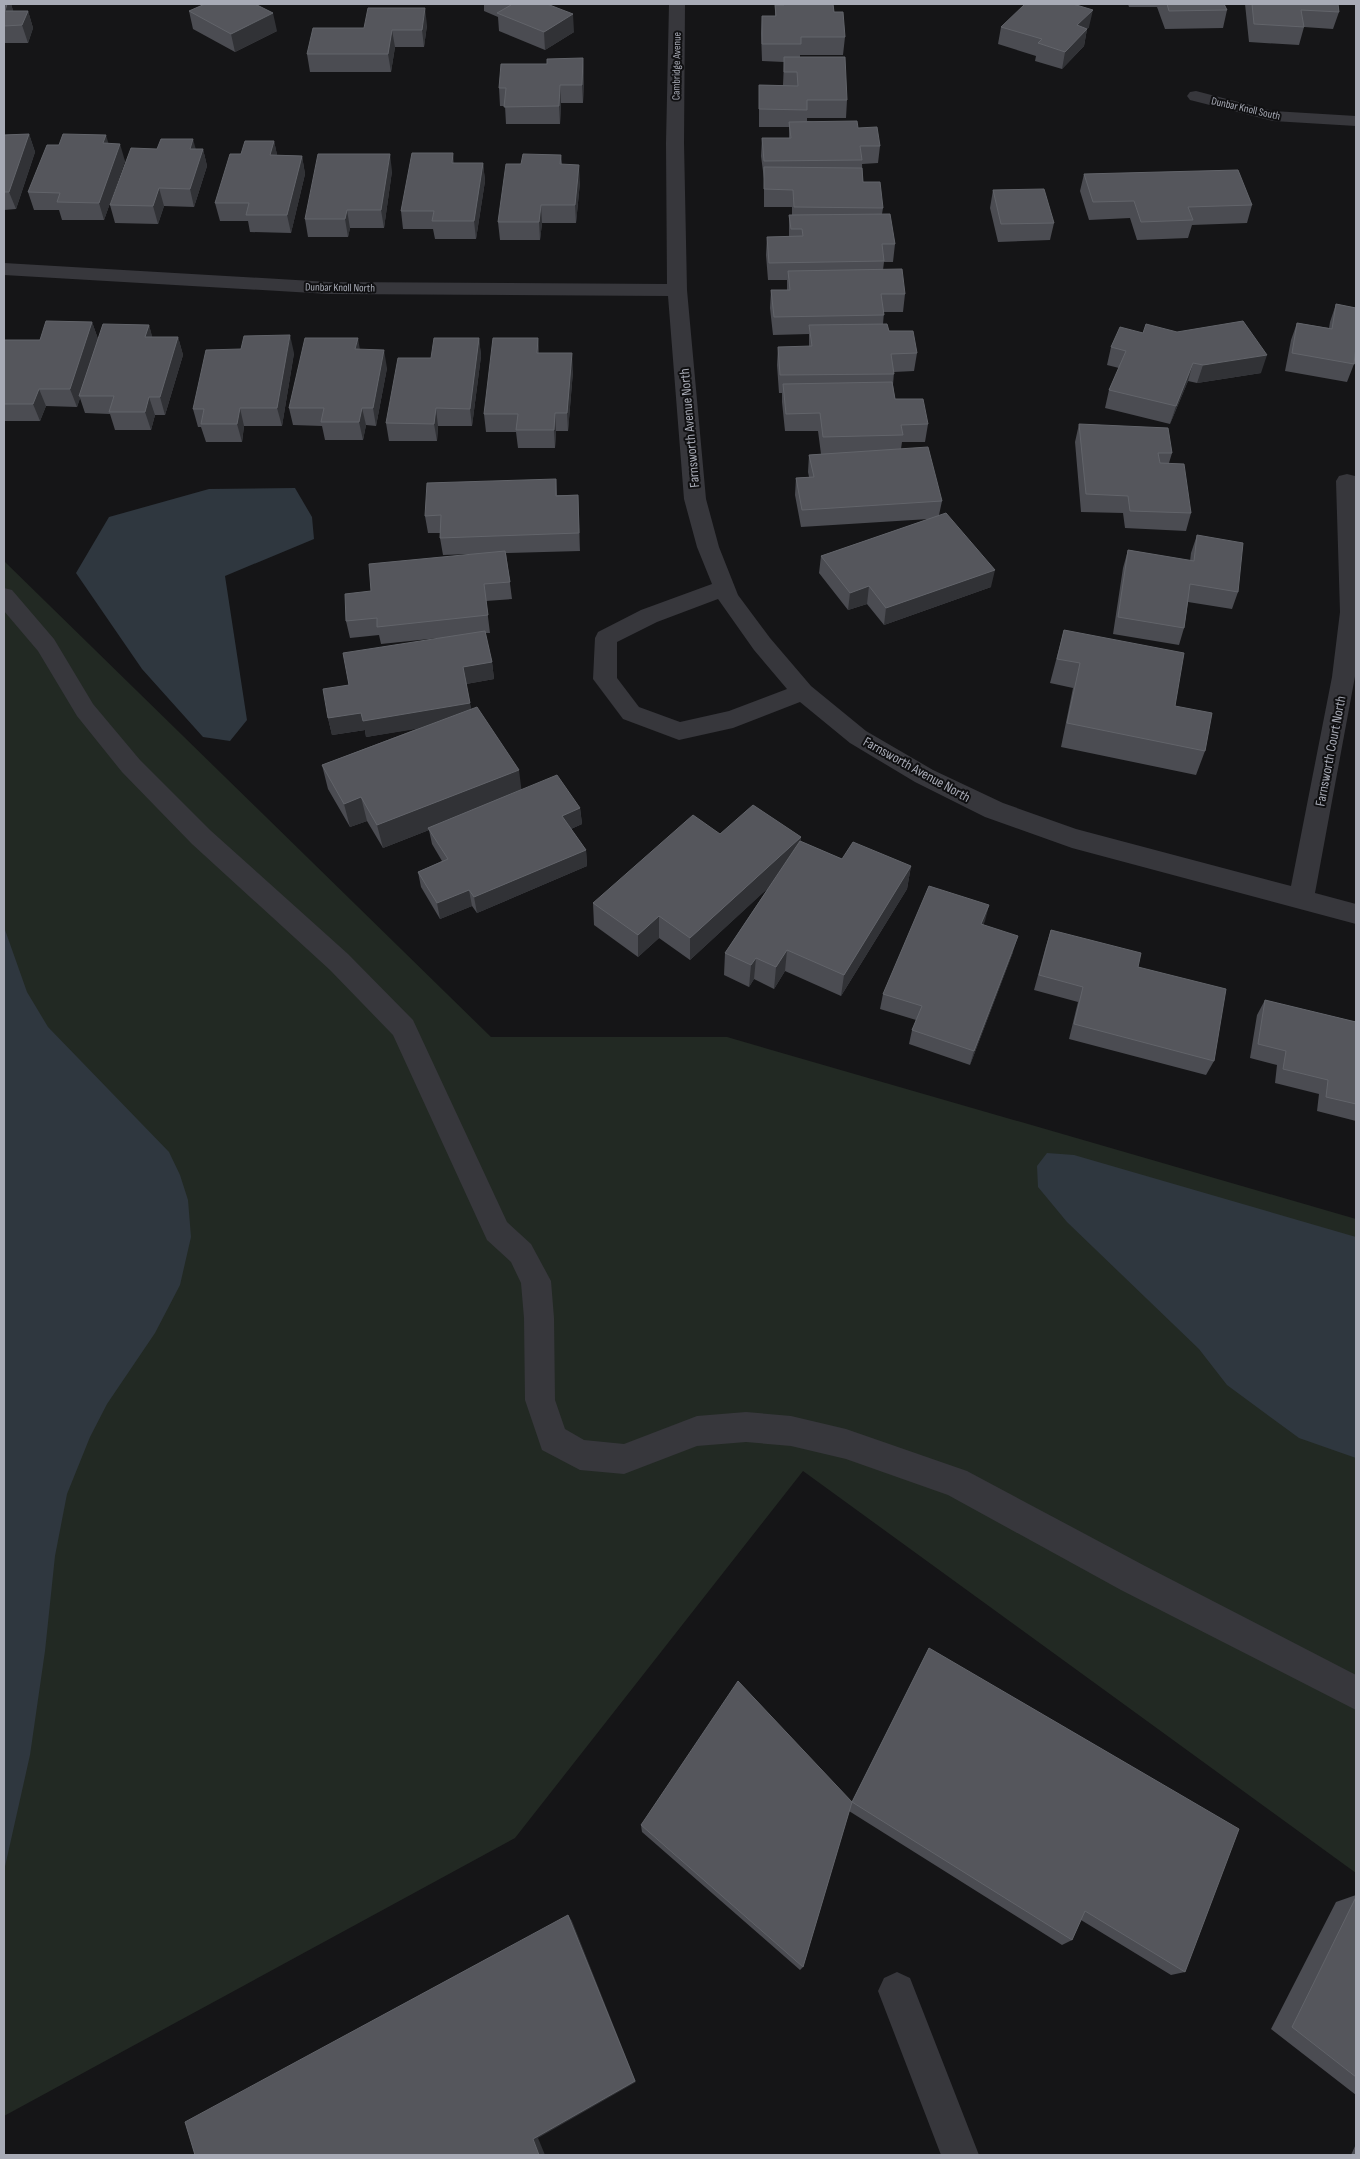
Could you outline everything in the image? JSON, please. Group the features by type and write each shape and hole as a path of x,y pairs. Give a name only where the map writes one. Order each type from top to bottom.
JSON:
{"street":[{"name":"Cambridge Avenue","path":"675,129 677,4"},
{"name":"Dunbar Knoll South","path":"1196,96 1273,116 1356,121"},
{"name":"Farnsworth Avenue North","path":"675,129 677,290 695,499 708,547 728,597 762,644 803,692 858,737 924,776 994,810 1072,838 1356,914"},
{"name":"Dunbar Knoll North","path":"4,269 329,288 677,290"},
{"name":"Farnsworth Court North","path":"1301,899 1344,677 1351,612 1347,482"},
{"path":"725,588 649,616 606,638 605,679 631,713 679,731 733,719 803,692"},
{"path":"4,596 46,645 85,710 131,766 201,837 339,962 402,1028 497,1231 521,1252 536,1281 539,1318 540,1400 553,1439 580,1455 624,1459 697,1431 746,1427 791,1431 846,1444 956,1482 1141,1583 1356,1693"},
{"path":"897,1990 960,2155"}],"shaded area":[{"path":"295,488 312,517 314,539 225,576 247,720 230,741 203,737 142,669 76,573 109,517 209,489"},
{"path":"4,561 491,1037 727,1037 1356,1219 1356,1873 803,1471 515,1838 4,2116"},
{"path":"4,927 27,992 48,1027 169,1152 180,1175 188,1200 191,1237 180,1285 155,1333 107,1404 90,1437 67,1494 55,1556 45,1651 30,1755 4,1871"},
{"path":"1047,1153 1074,1155 1356,1237 1356,1458 1299,1438 1227,1385 1199,1349 1067,1222 1038,1187 1037,1166"}],"building":[{"path":"4,4 7,4 5,11 28,11 22,25 4,26"},
{"path":"205,4 255,4 273,13 231,34 189,11"},
{"path":"507,4 547,4 573,14 544,32 497,13 511,5"},
{"path":"833,4 834,12 843,12 845,37 801,37 801,44 762,44 762,16 776,16 775,5"},
{"path":"1025,4 1073,4 1093,10 1077,25 1087,29 1065,52 1038,43 1042,39 1001,27"},
{"path":"1167,4 1224,4 1227,10 1169,11"},
{"path":"1252,4 1338,4 1339,12 1301,10 1304,27 1254,24"},
{"path":"368,8 425,8 422,30 392,30 388,54 307,54 313,28 364,28"},
{"path":"784,57 845,57 847,100 807,100 807,110 759,109 759,85 798,86 797,72 784,72"},
{"path":"583,58 582,85 560,85 559,106 504,107 506,88 499,88 501,64 547,64 547,59"},
{"path":"857,121 858,128 877,127 880,146 860,146 862,160 764,161 762,138 791,138 789,122"},
{"path":"29,134 9,192 4,192 4,135"},
{"path":"63,134 106,135 103,143 120,144 99,203 57,202 60,193 28,192 47,145 59,145"},
{"path":"161,139 193,139 190,149 203,149 190,189 159,188 153,206 110,205 131,148 157,149"},
{"path":"245,141 274,141 270,155 302,156 287,215 246,215 249,203 215,203 230,154 241,154"},
{"path":"412,153 453,153 452,163 483,163 474,221 432,221 434,211 401,211"},
{"path":"318,154 390,154 381,210 347,210 345,219 305,219"},
{"path":"523,154 561,155 560,164 579,165 575,205 541,205 539,222 498,222 506,164 521,164"},
{"path":"764,167 862,168 863,182 880,182 883,208 794,207 793,190 764,189"},
{"path":"1238,170 1252,205 1188,207 1193,220 1141,222 1134,201 1093,202 1084,174"},
{"path":"1044,189 1054,223 1001,224 993,190"},
{"path":"890,214 895,244 882,244 884,261 769,263 767,237 803,236 802,229 791,229 789,215"},
{"path":"902,269 905,294 881,294 884,315 774,317 771,290 790,290 788,271"},
{"path":"1336,304 1356,308 1354,364 1292,353 1297,323 1332,329"},
{"path":"46,321 92,322 70,389 39,389 33,404 4,404 5,340 40,340"},
{"path":"1243,321 1267,355 1203,365 1193,363 1176,406 1109,390 1126,351 1111,347 1120,327 1143,333 1146,324 1177,332"},
{"path":"103,324 149,325 145,337 178,337 160,397 149,397 145,412 109,412 114,396 79,396"},
{"path":"887,324 889,331 913,331 917,353 891,354 894,374 780,375 778,347 812,346 809,325"},
{"path":"290,335 277,408 240,408 237,424 201,424 204,409 193,409 206,350 241,349 244,336"},
{"path":"305,338 358,338 355,349 384,350 373,408 362,408 359,422 321,422 324,408 289,408"},
{"path":"434,338 479,338 470,409 436,408 434,424 386,423 398,358 431,358"},
{"path":"493,338 538,338 537,353 572,353 567,413 555,413 554,430 516,430 518,414 484,414"},
{"path":"892,382 895,399 923,399 928,424 901,425 903,435 823,437 820,413 786,414 783,384"},
{"path":"1079,424 1168,428 1172,453 1158,453 1160,463 1184,464 1191,513 1130,511 1128,496 1086,494"},
{"path":"928,447 942,501 802,510 796,478 814,477 809,455"},
{"path":"556,479 556,496 578,495 579,533 440,538 441,515 425,516 427,483"},
{"path":"946,513 995,570 886,608 869,586 850,593 821,556"},
{"path":"1197,535 1243,543 1238,592 1190,584 1184,628 1118,617 1128,550 1194,561"},
{"path":"505,551 510,582 484,584 488,615 377,627 377,618 346,621 345,594 371,591 369,564"},
{"path":"1064,630 1184,653 1175,706 1212,713 1205,751 1067,723 1080,663 1057,659"},
{"path":"485,631 492,662 463,667 470,703 363,721 361,713 328,718 323,689 349,685 343,653"},
{"path":"477,707 519,770 377,825 361,797 344,804 322,765"},
{"path":"557,775 580,808 562,816 586,850 474,897 469,890 437,903 418,872 448,859 428,828"},
{"path":"753,805 801,837 690,938 659,916 638,935 593,903 693,815 720,834"},
{"path":"800,841 842,859 853,842 911,866 844,975 787,950 776,967 756,958 751,965 725,953"},
{"path":"929,886 989,905 981,924 1018,936 974,1051 912,1030 922,1006 883,994"},
{"path":"1051,930 1141,953 1138,967 1226,989 1214,1061 1074,1024 1083,987 1039,975"},
{"path":"1265,1000 1356,1022 1356,1104 1326,1097 1328,1080 1283,1069 1286,1051 1258,1044"},
{"path":"929,1648 1239,1829 1185,1972 1085,1911 1072,1940 852,1802"},
{"path":"738,1681 852,1802 803,1967 641,1825"},
{"path":"1356,1897 1356,2077 1292,2027"},
{"path":"568,1915 635,2081 533,2139 539,2155 195,2155 185,2122"}]}
